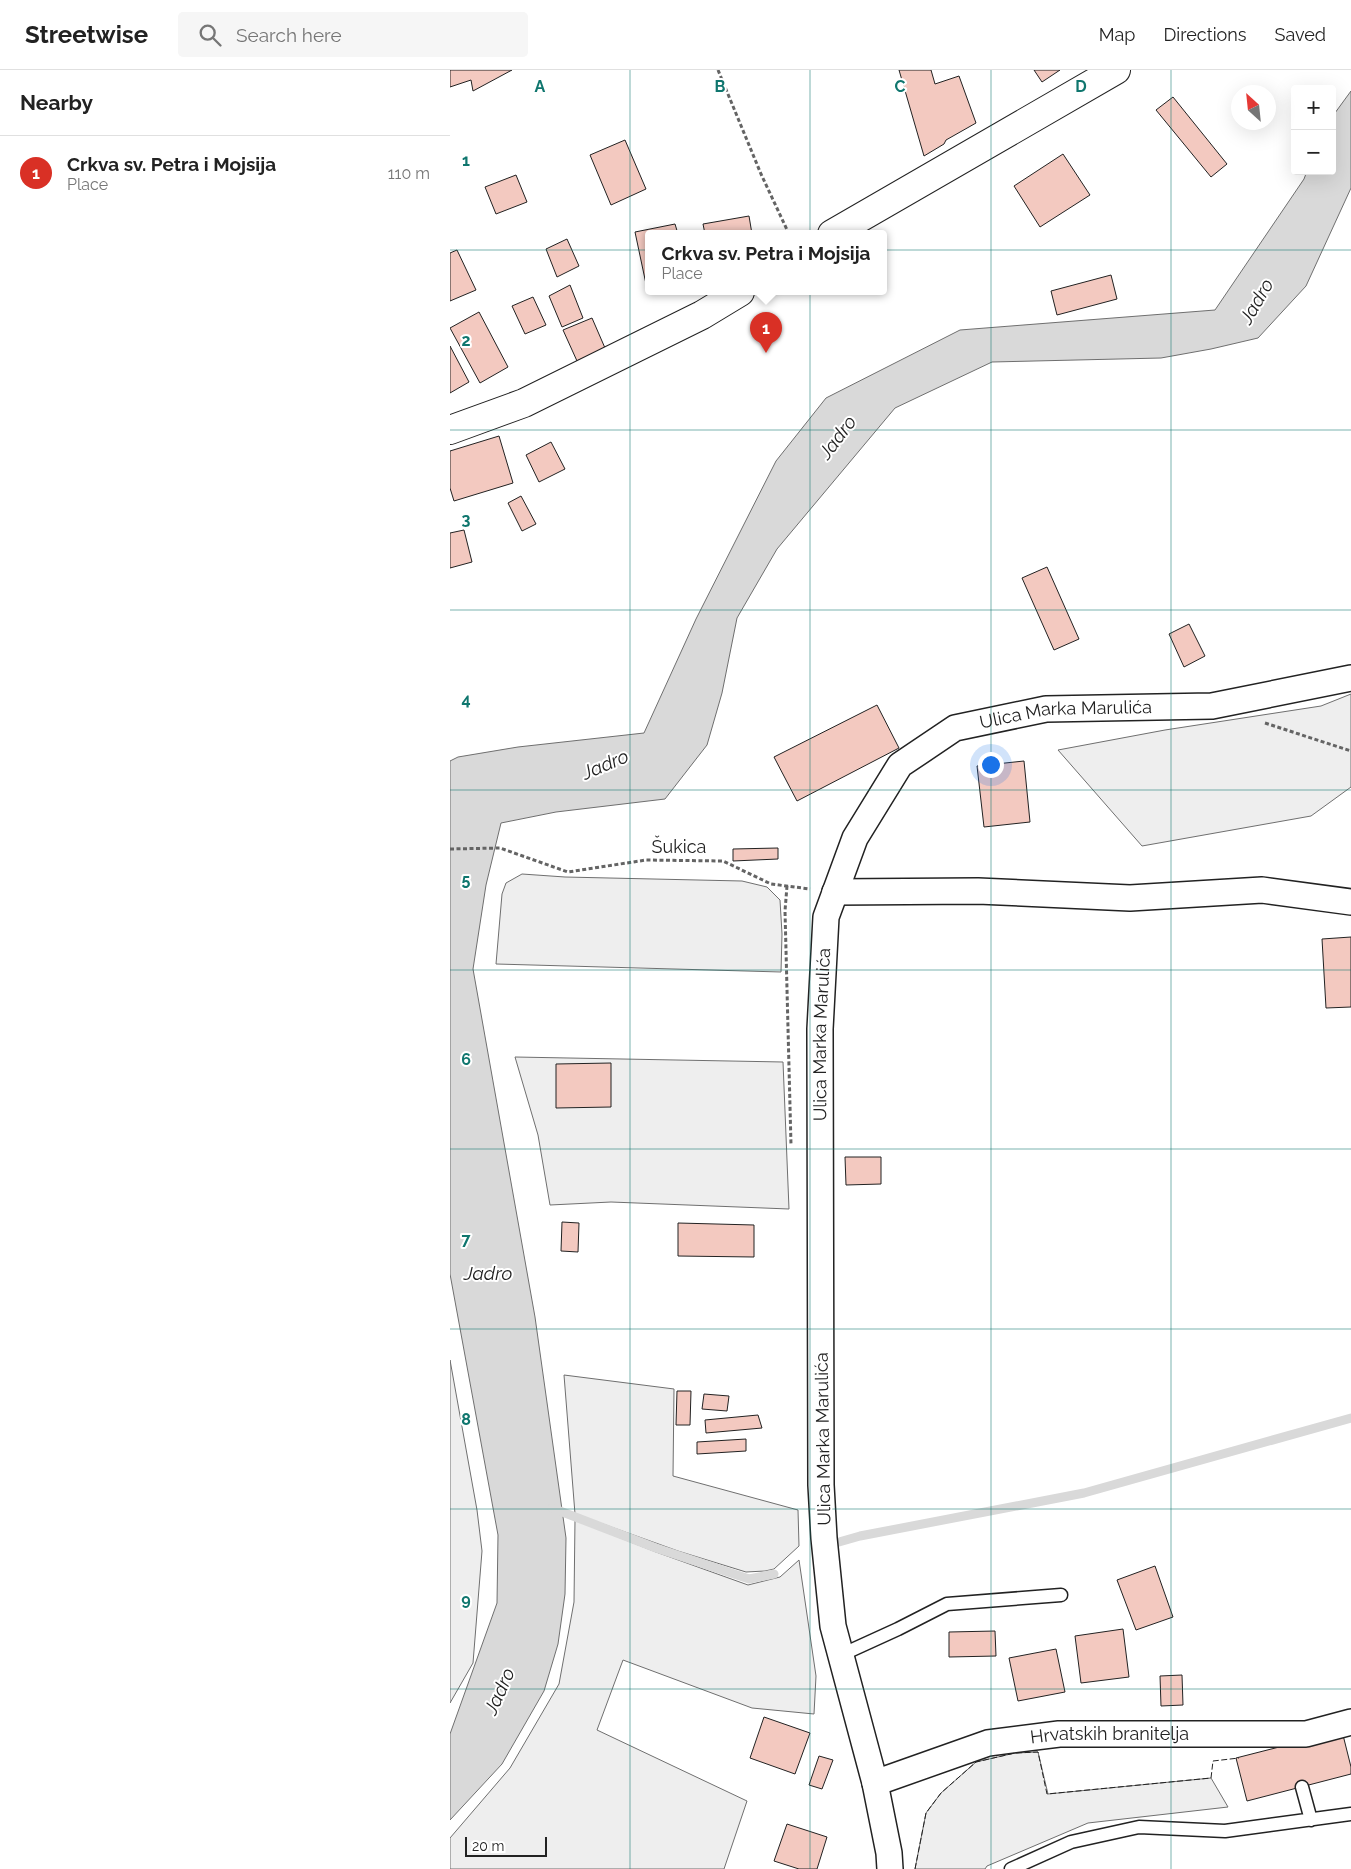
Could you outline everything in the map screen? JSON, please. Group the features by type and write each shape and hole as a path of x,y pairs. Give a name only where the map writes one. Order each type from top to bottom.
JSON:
{"street":[{"path":"839,230 1116,70"},
{"path":"450,430 524,403 702,315 735,295"},
{"name":"Ulica Marka Marulića","path":"890,1869 889,1853 875,1783 833,1626 824,1538 821,1485 820,1029 826,917 854,838 900,765 955,728 1046,709 1212,706 1351,678"},
{"path":"835,892 978,891 1130,898 1262,890 1351,902"},
{"name":"Hrvatskih branitelja","path":"875,1783 988,1743 1059,1734 1291,1740 1351,1722"}],"lane":[{"path":"841,1655 947,1604 1061,1595"},
{"path":"1302,1787 1311,1820"},
{"path":"1011,1869 1071,1842 1139,1827 1225,1831 1351,1814"}],"path":[{"path":"718,70 760,174 787,230"},
{"path":"1258,721 1351,751"},
{"name":"Šukica","path":"450,849 500,848 568,872 646,860 723,861 770,884 835,892"}],"shaded area":[{"path":"1351,694 1351,787 1311,816 1142,846 1058,750 1165,730 1321,706"},
{"path":"522,874 565,877 742,881 767,887 780,900 782,934 781,972 496,964 502,894 506,883"},
{"path":"515,1057 783,1062 789,1209 611,1202 550,1205 538,1135"},
{"path":"450,1360 477,1510 482,1551 473,1663 450,1703"},
{"path":"564,1375 674,1389 673,1476 798,1510 799,1546 774,1569 746,1572 678,1551 575,1514"},
{"path":"575,1520 748,1585 780,1577 799,1560 816,1676 814,1714 752,1708 623,1660 597,1730 747,1801 724,1869 450,1869 450,1838 510,1768 559,1684 574,1602"},
{"path":"1038,1752 1048,1794 1211,1778 1228,1807 1088,1823 987,1866 985,1869 915,1869 926,1813 941,1793 976,1762 1015,1753"}],"water":[{"name":"Jadro","path":"1351,91 1351,188 1306,286 1258,338 1161,358 992,362 895,408 777,549 737,618 722,693 707,745 665,799 556,812 501,823 486,885 473,969 535,1317 566,1538 565,1594 558,1644 544,1691 502,1764 450,1820 450,1734 497,1603 498,1535 450,1274 450,761 458,757 518,747 644,733 696,619 776,461 826,398 960,330 1215,310 1306,175 1336,175 1336,112"}],"building":[{"path":"450,70 512,70 473,91 471,80 450,87"},
{"path":"899,70 931,70 935,84 959,76 976,123 946,140 944,144 924,156"},
{"path":"1034,70 1060,70 1042,82"},
{"path":"1173,97 1227,164 1211,177 1156,110"},
{"path":"625,140 646,189 611,205 590,155"},
{"path":"1063,154 1090,195 1040,227 1014,186"},
{"path":"516,175 527,202 496,214 485,187"},
{"path":"749,216 751,230 704,230 703,224"},
{"path":"675,224 677,230 645,230"},
{"path":"645,230 645,279 635,232"},
{"path":"567,239 579,266 557,277 546,249"},
{"path":"457,250 476,290 450,301 450,253"},
{"path":"1111,275 1117,299 1057,315 1051,291"},
{"path":"570,285 583,318 562,327 549,296"},
{"path":"533,297 546,325 525,334 512,306"},
{"path":"479,312 508,367 480,383 450,328"},
{"path":"592,318 605,348 577,361 563,330"},
{"path":"450,346 469,382 450,393"},
{"path":"499,436 513,483 454,501 450,488 450,451"},
{"path":"551,442 565,469 539,482 526,455"},
{"path":"521,496 536,524 522,531 508,503"},
{"path":"464,530 472,562 450,568 450,533"},
{"path":"1047,567 1079,639 1054,650 1022,578"},
{"path":"1189,624 1205,656 1184,667 1169,634"},
{"path":"877,705 899,748 797,801 774,757"},
{"path":"1024,761 1030,822 984,827 977,766"},
{"path":"778,848 778,859 733,861 733,849"},
{"path":"1351,937 1351,1007 1326,1008 1322,939"},
{"path":"611,1063 611,1107 556,1108 556,1064"},
{"path":"845,1157 881,1157 881,1184 846,1185"},
{"path":"562,1222 579,1223 578,1252 561,1251"},
{"path":"678,1223 754,1225 754,1257 678,1256"},
{"path":"677,1391 691,1391 690,1425 676,1425"},
{"path":"704,1394 729,1396 727,1411 702,1409"},
{"path":"758,1415 762,1428 706,1433 705,1420"},
{"path":"746,1439 746,1451 697,1454 697,1442"},
{"path":"1155,1566 1173,1617 1136,1630 1117,1580"},
{"path":"1123,1629 1129,1677 1081,1683 1075,1636"},
{"path":"995,1631 996,1656 949,1657 949,1632"},
{"path":"1056,1649 1065,1692 1018,1701 1009,1658"},
{"path":"1182,1675 1183,1705 1161,1706 1160,1676"},
{"path":"764,1717 810,1733 795,1774 750,1758"},
{"path":"1342,1731 1351,1774 1247,1801 1236,1758"},
{"path":"819,1756 833,1760 822,1789 809,1785"},
{"path":"787,1824 827,1837 817,1869 799,1869 774,1861"}],"waterway":[{"path":"839,1542 860,1536 1084,1493 1351,1418"},
{"path":"552,1508 656,1548 749,1579 774,1574"}],"fence":[{"path":"915,1869 926,1813 941,1793 976,1762 1015,1753 1038,1752 1047,1794 1211,1778 1213,1761 1239,1758"}],"place":[{"name":"Crkva sv. Petra i Mojsija","path":"766,353"}]}
